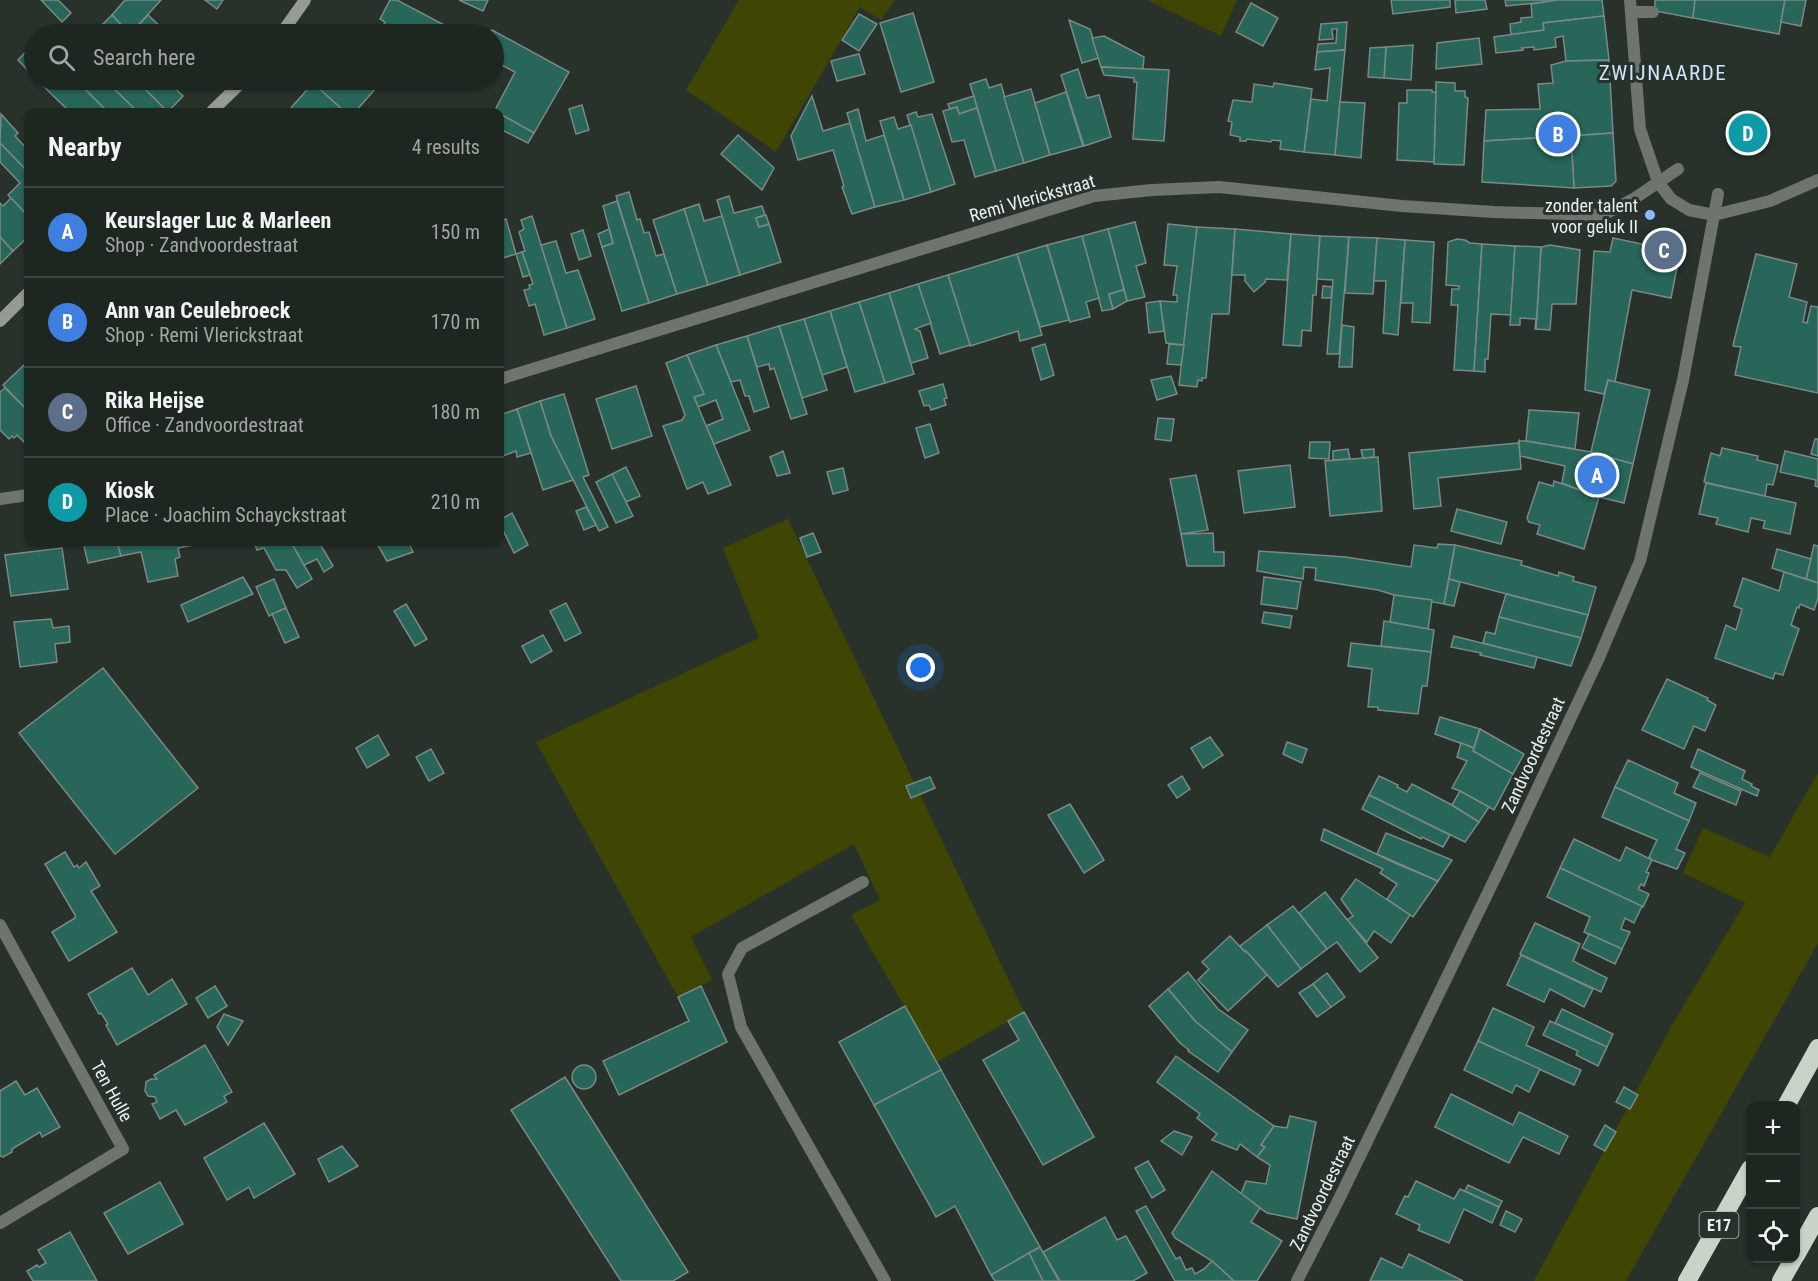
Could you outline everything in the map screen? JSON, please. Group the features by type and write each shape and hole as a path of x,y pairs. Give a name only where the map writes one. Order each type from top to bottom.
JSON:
{"highway":[{"path":"1789,1101 1818,1048"},
{"name":"E17","path":"1687,1281 1746,1176"},
{"path":"1800,1248 1818,1216"},
{"path":"1781,1281 1792,1263"}],"street":[{"path":"288,24 305,0"},
{"path":"1653,12 1630,6 1640,129 1658,182 1671,199 1689,210 1714,214 1770,201 1818,180"},
{"path":"215,108 234,90"},
{"name":"Remi Vlerickstraat","path":"504,378 1094,196 1152,190 1219,187 1402,206 1494,212 1604,214 1635,198 1678,169"},
{"name":"Zandvoordestraat","path":"1297,1281 1341,1197 1498,872 1598,660 1640,561 1683,380 1718,194"},
{"path":"0,321 24,296"},
{"path":"0,491 23,496"},
{"path":"0,499 23,496"},
{"path":"863,882 742,948 728,974 741,1027 885,1281"},
{"name":"Ten Hulle","path":"0,925 123,1149 0,1222"}],"green space":[{"path":"739,0 895,0 881,20 860,7 776,152 686,90"},
{"path":"1147,0 1237,0 1221,36"},
{"path":"788,519 1024,1012 937,1062 851,915 880,900 854,844 691,937 712,980 678,997 536,742 759,638 723,548"},
{"path":"1818,773 1818,943 1626,1281 1534,1281 1672,1025 1745,903 1683,873 1703,828 1770,857"}],"building":[{"path":"41,0 58,0 71,13 62,22"},
{"path":"125,0 161,0 139,24 121,24 112,15"},
{"path":"205,0 223,0 217,9"},
{"path":"390,0 397,0 442,24 384,24 385,22 380,19"},
{"path":"459,0 488,0 483,11"},
{"path":"1391,0 1450,0 1450,7 1393,14"},
{"path":"1455,0 1485,0 1487,9 1456,13"},
{"path":"1505,0 1558,0 1558,1 1506,6"},
{"path":"1558,0 1602,0 1604,16 1543,23 1544,30 1511,35 1510,24 1521,22 1521,18 1532,17 1531,4"},
{"path":"1655,0 1695,0 1693,18 1655,11"},
{"path":"1695,0 1785,0 1779,34 1693,18"},
{"path":"1785,0 1806,0 1801,26 1781,22"},
{"path":"1251,3 1278,18 1263,46 1236,32"},
{"path":"913,13 934,82 901,92 880,23"},
{"path":"859,14 877,24 859,51 842,40"},
{"path":"112,15 121,24 103,24"},
{"path":"148,15 157,24 139,24"},
{"path":"1604,16 1609,60 1566,61 1563,36 1555,38 1556,47 1534,50 1534,47 1522,48 1523,50 1496,53 1494,37 1544,30 1543,23"},
{"path":"1069,20 1090,29 1099,58 1082,63"},
{"path":"1347,22 1345,50 1317,52 1318,44 1336,43 1337,29 1332,29 1333,39 1319,40 1321,24"},
{"path":"1104,36 1144,57 1143,69 1101,67 1092,38"},
{"path":"504,37 569,72 534,133 504,116 504,108 496,108 515,72 504,66"},
{"path":"1479,38 1482,64 1436,69 1437,43"},
{"path":"1413,45 1411,80 1384,78 1386,47"},
{"path":"1386,47 1384,78 1368,77 1370,48"},
{"path":"1345,50 1335,155 1304,152 1311,99 1327,101 1330,68 1315,70 1317,52"},
{"path":"24,54 24,66 18,60"},
{"path":"859,54 865,74 837,81 831,61"},
{"path":"1609,60 1613,133 1484,141 1486,110 1540,109 1538,84 1553,83 1551,65 1566,61"},
{"path":"1101,67 1169,70 1164,141 1133,139 1137,82 1134,82 1134,78 1104,75"},
{"path":"1078,69 1087,98 1099,95 1111,137 1084,146 1061,75"},
{"path":"986,79 989,88 1001,84 1024,163 996,171 970,84"},
{"path":"1436,82 1455,83 1455,91 1465,91 1465,97 1468,98 1464,165 1434,164"},
{"path":"1274,83 1312,89 1304,152 1280,149 1281,141 1247,139 1240,141 1240,137 1230,135 1232,122 1228,121 1233,100 1252,102 1254,84 1273,87"},
{"path":"1031,89 1050,155 1024,163 1004,97"},
{"path":"47,90 86,90 104,108 66,108"},
{"path":"86,90 115,90 134,108 104,108"},
{"path":"115,90 146,90 164,108 134,108"},
{"path":"146,90 177,90 183,96 172,108 164,108"},
{"path":"307,90 321,90 341,108 291,108"},
{"path":"321,90 374,90 358,108 341,108"},
{"path":"1407,90 1436,92 1434,162 1397,160 1399,103 1407,103"},
{"path":"1066,92 1083,146 1050,155 1035,103"},
{"path":"812,96 823,131 850,123 875,207 852,214 842,187 844,186 833,150 798,160 791,136"},
{"path":"974,96 977,108 959,114 957,107 950,109 948,104"},
{"path":"1340,102 1365,103 1361,158 1335,155"},
{"path":"582,105 589,130 576,134 569,109"},
{"path":"957,107 959,114 977,108 996,171 975,177 964,140 952,142 943,111"},
{"path":"858,109 866,141 884,135 904,200 875,207 847,113"},
{"path":"916,112 918,117 932,114 955,184 931,192 907,115"},
{"path":"1,114 18,133 15,136 24,146 24,168 0,143"},
{"path":"504,116 534,133 528,143 504,131"},
{"path":"1748,116 1760,121 1765,133 1760,145 1748,150 1736,145 1731,133 1736,121"},
{"path":"894,117 898,129 911,125 931,192 904,200 880,121"},
{"path":"1613,133 1616,181 1611,186 1574,188 1571,136"},
{"path":"738,135 774,168 762,190 721,154"},
{"path":"1571,136 1574,188 1482,182 1484,141"},
{"path":"0,143 24,168 24,212 8,195 20,183 0,162"},
{"path":"629,192 637,220 640,219 644,233 649,232 656,256 664,254 677,294 649,303 616,196"},
{"path":"729,196 734,213 762,206 765,215 756,218 759,227 769,224 781,262 740,275 717,200"},
{"path":"11,198 24,212 24,241 13,251 0,237 0,203 3,206"},
{"path":"617,201 649,303 622,311 602,247 613,243 603,206"},
{"path":"699,204 704,221 722,216 740,275 708,285 684,209"},
{"path":"684,209 708,285 677,294 653,220"},
{"path":"766,215 769,224 759,227 756,218"},
{"path":"532,216 567,328 544,335 535,304 529,306 524,290 530,289 529,285 533,284 522,252 525,251 519,232 524,229 521,220"},
{"path":"506,219 516,254 504,258 504,220"},
{"path":"1135,222 1146,263 1136,266 1145,297 1127,301 1108,229"},
{"path":"1168,224 1197,227 1184,345 1166,343 1160,301 1177,302 1177,295 1173,295 1177,266 1164,265"},
{"path":"1197,227 1235,229 1229,314 1212,314 1206,378 1202,378 1202,381 1198,380 1197,387 1179,385"},
{"path":"609,229 613,243 602,247 598,234"},
{"path":"1108,229 1124,290 1109,294 1113,309 1102,311 1082,236"},
{"path":"1235,229 1291,234 1287,280 1266,279 1254,292 1245,281 1245,275 1232,275"},
{"path":"583,230 591,256 579,260 571,234"},
{"path":"1291,234 1320,236 1311,331 1302,330 1301,346 1283,345"},
{"path":"1082,236 1099,298 1086,302 1090,317 1070,322 1047,245"},
{"path":"1320,236 1349,237 1339,354 1327,354 1333,280 1317,279"},
{"path":"0,237 13,251 0,264"},
{"path":"1349,237 1377,238 1373,294 1345,293"},
{"path":"1377,238 1405,240 1398,335 1383,333 1386,281 1374,281"},
{"path":"1613,238 1680,252 1671,298 1632,290 1615,382 1608,380 1604,394 1585,390 1594,251 1610,252"},
{"path":"1457,239 1482,244 1474,371 1454,370 1458,305 1451,305 1452,289 1459,289 1459,286 1446,285 1448,242"},
{"path":"1405,240 1434,242 1430,323 1412,322 1413,303 1401,303"},
{"path":"556,241 566,273 578,270 595,319 567,328 541,245"},
{"path":"1482,244 1515,246 1511,315 1491,314 1485,372 1474,371"},
{"path":"1047,245 1069,320 1040,327 1017,254"},
{"path":"1550,245 1580,250 1576,304 1552,304 1550,330 1536,329 1541,247"},
{"path":"1515,246 1541,247 1536,329 1536,319 1520,318 1520,325 1510,325"},
{"path":"522,252 530,275 523,277 516,254"},
{"path":"1017,254 1042,335 1020,341 1018,331 970,346 948,275"},
{"path":"1756,254 1797,264 1789,297 1807,302 1803,322 1807,323 1811,306 1818,307 1818,393 1735,375 1741,347 1733,346"},
{"path":"948,275 970,345 940,354 918,284"},
{"path":"918,284 931,323 915,329 920,331 928,358 911,363 889,293"},
{"path":"1323,286 1332,287 1331,298 1322,298"},
{"path":"1124,290 1127,301 1113,309 1109,294"},
{"path":"889,293 914,374 885,383 859,302"},
{"path":"1160,301 1164,331 1149,333 1146,303"},
{"path":"859,302 885,383 855,392 830,311"},
{"path":"830,311 847,367 822,375 804,319"},
{"path":"804,319 827,390 802,398 779,326"},
{"path":"1342,325 1354,327 1352,367 1339,367"},
{"path":"779,326 807,414 791,419 774,368 770,370 769,364 757,367 747,336"},
{"path":"747,336 769,407 754,412 749,396 745,396 740,380 731,382 716,345"},
{"path":"1045,344 1054,375 1041,380 1032,348"},
{"path":"1169,344 1184,345 1181,365 1167,364"},
{"path":"716,345 750,430 714,444 706,426 723,419 716,400 698,407 694,397 704,394 687,355"},
{"path":"687,355 704,394 694,397 731,485 708,494 703,482 687,489 663,426 682,420 685,415 666,363"},
{"path":"24,365 24,407 3,385"},
{"path":"1171,376 1177,394 1157,400 1151,380"},
{"path":"1608,380 1650,390 1633,464 1591,452"},
{"path":"943,384 947,398 944,399 946,405 931,410 929,405 924,406 919,391"},
{"path":"636,386 652,436 612,449 596,399"},
{"path":"5,388 24,407 24,442 17,435 9,439 0,430 0,392"},
{"path":"564,394 589,475 583,477 608,527 599,531 551,436 540,401"},
{"path":"540,401 551,436 573,480 543,490 517,409"},
{"path":"517,409 531,453 517,457 516,451 504,456 504,414"},
{"path":"1529,410 1579,413 1575,449 1526,441"},
{"path":"1158,418 1174,419 1171,441 1155,439"},
{"path":"930,424 939,453 925,458 916,428"},
{"path":"1815,439 1818,439 1818,456 1811,454"},
{"path":"1519,441 1521,469 1438,478 1441,506 1414,509 1409,453 1518,443"},
{"path":"1519,441 1591,452 1633,464 1624,503 1599,497 1562,483 1565,466 1520,456"},
{"path":"1310,442 1330,442 1329,459 1309,458"},
{"path":"1722,448 1758,456 1757,460 1778,465 1773,485 1767,484 1765,496 1704,482 1711,453 1720,456"},
{"path":"1348,449 1350,459 1333,460 1333,451"},
{"path":"1374,449 1374,457 1363,458 1361,450"},
{"path":"783,451 790,473 777,476 770,457"},
{"path":"1785,451 1818,459 1818,487 1815,486 1816,480 1780,472"},
{"path":"1378,457 1382,511 1330,516 1325,461"},
{"path":"1290,465 1295,507 1244,513 1238,471"},
{"path":"626,467 640,496 626,502 612,474"},
{"path":"843,468 848,490 833,494 827,472"},
{"path":"612,474 633,516 616,523 596,482"},
{"path":"1196,475 1208,530 1181,534 1170,479"},
{"path":"1554,481 1599,497 1584,549 1537,534 1540,525 1529,522 1527,518 1539,482 1553,486"},
{"path":"1706,483 1796,503 1790,534 1763,528 1765,521 1751,518 1748,532 1716,524 1718,518 1699,514"},
{"path":"586,507 596,525 584,530 576,511"},
{"path":"1457,509 1507,522 1501,544 1451,531"},
{"path":"512,513 528,545 514,553 504,532 504,518"},
{"path":"813,533 821,552 807,557 800,538"},
{"path":"1213,533 1214,552 1224,552 1224,566 1187,566 1181,534"},
{"path":"1438,544 1455,545 1444,604 1315,580 1316,568 1304,567 1303,579 1257,571 1259,551 1345,557 1411,567 1414,545 1437,548"},
{"path":"1455,545 1522,561 1521,565 1558,576 1559,572 1574,577 1573,581 1596,587 1588,615 1449,579"},
{"path":"1814,545 1818,546 1818,583 1806,579"},
{"path":"84,546 118,546 121,556 88,563"},
{"path":"118,546 188,546 178,548 180,557 175,559 178,576 148,582 141,552 121,556"},
{"path":"256,546 293,546 312,579 297,588 286,570 276,570 264,548 257,550"},
{"path":"293,546 321,546 333,566 324,572 317,559 304,565"},
{"path":"378,546 410,546 413,552 387,561"},
{"path":"62,548 68,589 11,596 5,555"},
{"path":"1777,549 1811,559 1806,579 1772,568"},
{"path":"1784,572 1818,583 1818,598 1814,610 1800,604 1799,608 1797,607 1791,625 1799,629 1783,675 1775,673 1773,679 1715,658 1726,625 1736,630 1742,609 1734,606 1743,578 1779,591"},
{"path":"243,577 253,594 188,622 181,605"},
{"path":"1264,577 1301,582 1297,609 1261,604"},
{"path":"274,579 286,608 269,616 256,587"},
{"path":"1449,579 1460,582 1454,606 1444,604"},
{"path":"1506,594 1588,615 1581,638 1499,617"},
{"path":"1394,595 1432,600 1428,629 1390,622"},
{"path":"566,603 581,633 565,641 550,611"},
{"path":"406,604 427,639 415,646 394,611"},
{"path":"286,608 299,637 285,643 272,614"},
{"path":"1264,612 1292,616 1290,628 1262,623"},
{"path":"1499,617 1581,638 1571,666 1483,643 1486,632 1495,634"},
{"path":"51,619 53,628 69,626 70,642 55,644 57,662 20,667 14,622"},
{"path":"1384,621 1434,630 1431,652 1381,646"},
{"path":"543,635 552,651 531,663 522,646"},
{"path":"1454,636 1537,657 1534,668 1451,647"},
{"path":"1351,643 1431,652 1427,686 1422,686 1418,714 1368,707 1372,669 1348,666"},
{"path":"103,668 198,788 115,854 19,733"},
{"path":"1667,679 1708,698 1707,700 1716,705 1705,731 1694,726 1684,749 1642,730"},
{"path":"1440,717 1480,729 1474,748 1435,734"},
{"path":"1480,729 1524,754 1513,774 1473,751"},
{"path":"378,735 389,755 367,768 356,748"},
{"path":"1210,737 1223,755 1203,768 1191,748"},
{"path":"1287,742 1307,749 1302,763 1283,754"},
{"path":"1461,743 1474,748 1473,751 1513,774 1494,810 1452,788 1467,761 1457,757"},
{"path":"431,749 444,773 429,781 416,757"},
{"path":"1698,749 1745,771 1742,779 1759,790 1757,796 1691,767"},
{"path":"1628,760 1678,783 1674,793 1696,803 1689,821 1615,787"},
{"path":"1700,773 1741,791 1736,805 1693,787"},
{"path":"1182,776 1190,789 1177,798 1168,785"},
{"path":"1379,776 1407,792 1412,784 1479,822 1465,842 1369,795"},
{"path":"930,777 935,788 911,798 906,786"},
{"path":"1615,787 1689,821 1676,849 1685,853 1677,869 1649,857 1657,840 1602,817"},
{"path":"1460,791 1489,807 1479,822 1452,805"},
{"path":"1369,795 1450,835 1443,847 1422,837 1421,839 1362,809"},
{"path":"1070,804 1104,860 1084,873 1048,815"},
{"path":"1324,829 1438,881 1413,917 1387,899 1397,884 1380,873 1383,869 1321,840"},
{"path":"1386,833 1452,860 1438,881 1377,854"},
{"path":"1574,839 1620,861 1626,847 1652,860 1646,872 1649,873 1644,886 1641,884 1638,889 1649,894 1643,907 1560,868"},
{"path":"65,852 74,867 77,865 79,868 86,862 100,886 91,891 117,932 69,961 52,932 75,918 75,915 45,864"},
{"path":"1560,868 1642,906 1634,923 1625,918 1621,929 1630,932 1622,949 1584,932 1590,917 1547,897"},
{"path":"1356,879 1410,915 1391,943 1374,931 1367,942 1347,920 1353,916 1341,899"},
{"path":"1325,892 1378,958 1360,972 1337,942 1327,949 1299,913"},
{"path":"1293,906 1327,949 1301,969 1267,925"},
{"path":"1535,923 1580,944 1573,961 1607,978 1601,992 1520,954"},
{"path":"1267,925 1301,969 1278,987 1240,946"},
{"path":"1589,934 1622,949 1615,964 1582,948"},
{"path":"1230,936 1267,975 1228,1011 1198,980 1209,969 1202,962"},
{"path":"1521,955 1593,989 1584,1007 1550,989 1544,1002 1507,985"},
{"path":"132,968 148,995 172,979 187,1004 117,1045 106,1025 108,1024 101,1013 99,1014 88,994"},
{"path":"1188,972 1218,1009 1248,1030 1232,1052 1195,1021 1168,989"},
{"path":"1327,973 1345,997 1331,1007 1313,984"},
{"path":"1313,984 1331,1007 1317,1017 1299,993"},
{"path":"215,986 227,1006 208,1018 196,998"},
{"path":"701,986 727,1042 619,1095 603,1061 689,1021 678,997"},
{"path":"1168,989 1195,1021 1232,1052 1218,1072 1188,1051 1149,1006"},
{"path":"905,1006 941,1070 874,1105 839,1042"},
{"path":"1493,1008 1534,1027 1526,1045 1581,1070 1574,1085 1478,1041"},
{"path":"1562,1009 1613,1034 1607,1047 1555,1023"},
{"path":"1024,1012 1094,1137 1043,1165 983,1060 1019,1040 1008,1021"},
{"path":"224,1014 243,1021 228,1045 217,1027"},
{"path":"1550,1021 1607,1047 1598,1066 1576,1055 1578,1051 1543,1035"},
{"path":"1478,1041 1540,1069 1529,1092 1516,1085 1512,1093 1464,1070"},
{"path":"205,1045 232,1092 224,1096 227,1102 185,1125 176,1110 160,1119 152,1104 157,1102 155,1097 148,1096 145,1091 146,1082 157,1079 154,1075"},
{"path":"1176,1056 1274,1126 1261,1145 1265,1147 1257,1157 1240,1144 1237,1150 1212,1140 1217,1134 1197,1118 1200,1114 1157,1082"},
{"path":"584,1065 589,1066 595,1072 595,1082 589,1088 584,1089 579,1088 573,1082 572,1077 573,1072 579,1066"},
{"path":"941,1070 1040,1247 991,1275 955,1206 936,1217 874,1105"},
{"path":"565,1077 688,1272 673,1281 621,1281 511,1110"},
{"path":"16,1081 25,1095 37,1088 60,1127 42,1137 40,1132 3,1157 0,1156 0,1091"},
{"path":"1624,1087 1638,1095 1630,1109 1616,1102"},
{"path":"1451,1094 1513,1125 1519,1112 1568,1136 1559,1154 1523,1137 1509,1163 1435,1127"},
{"path":"1290,1116 1316,1122 1297,1219 1267,1213 1241,1194 1246,1181 1266,1184 1270,1165 1257,1157 1265,1147 1261,1145 1274,1126 1287,1128"},
{"path":"264,1123 295,1174 254,1198 249,1187 227,1200 204,1158"},
{"path":"1605,1125 1616,1132 1605,1151 1594,1145"},
{"path":"1174,1131 1192,1137 1182,1155 1161,1141"},
{"path":"342,1146 358,1166 329,1182 318,1159"},
{"path":"1148,1161 1165,1190 1152,1198 1135,1168"},
{"path":"1212,1171 1260,1208 1251,1222 1282,1241 1257,1281 1234,1281 1212,1261 1175,1238 1172,1233"},
{"path":"1416,1181 1454,1199 1460,1189 1499,1207 1492,1223 1464,1209 1449,1243 1418,1230 1420,1225 1396,1214"},
{"path":"160,1182 183,1224 128,1254 104,1213"},
{"path":"1468,1185 1502,1201 1499,1207 1465,1191"},
{"path":"1146,1206 1176,1259 1180,1257 1186,1270 1192,1268 1195,1274 1212,1261 1234,1281 1175,1281 1136,1211"},
{"path":"1506,1211 1522,1219 1515,1232 1500,1225"},
{"path":"1105,1217 1117,1240 1126,1236 1147,1273 1133,1281 1060,1281 1043,1252"},
{"path":"70,1232 97,1281 33,1281 27,1271 46,1263 38,1250"},
{"path":"1040,1247 1059,1281 1043,1281 1029,1253"},
{"path":"1029,1253 1043,1281 995,1281 991,1275"},
{"path":"1409,1254 1463,1281 1370,1281 1381,1258 1402,1268"}],"place":[{"name":"Kiosk","path":"1748,133"},
{"name":"Ann van Ceulebroeck","path":"1558,134"},
{"name":"zonder talent voor geluk II","path":"1650,215"},
{"name":"Rika Heijse","path":"1664,250"},
{"name":"Keurslager Luc & Marleen","path":"1597,475"}],"district":[{"name":"ZWIJNAARDE","path":"1663,73"}]}
